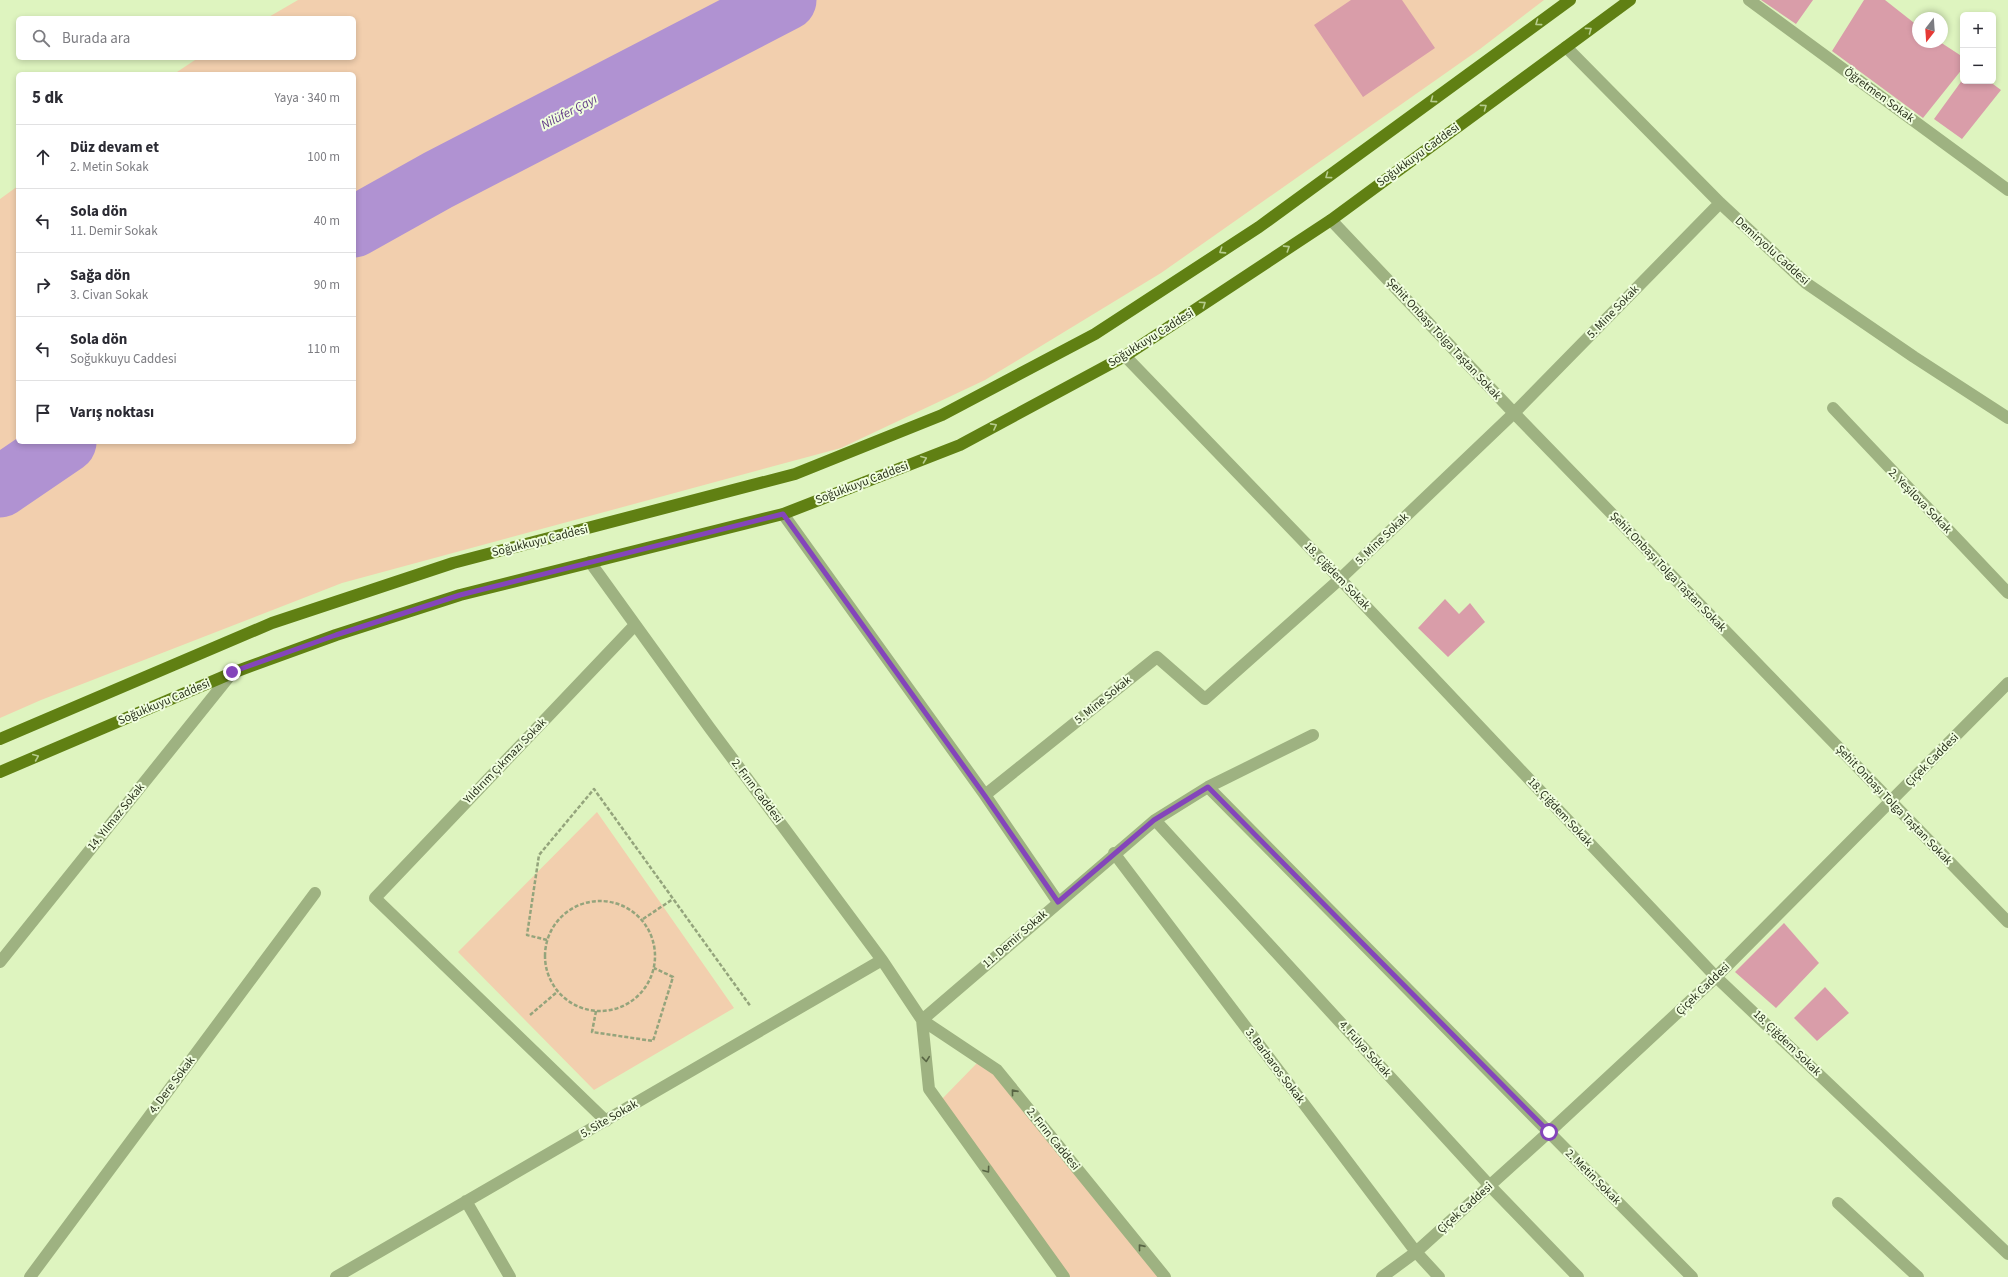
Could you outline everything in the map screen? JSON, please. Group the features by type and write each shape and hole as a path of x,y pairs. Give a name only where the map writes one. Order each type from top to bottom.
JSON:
{"main road":[{"name":"Soğukkuyu Caddesi","path":"0,739 272,623 453,563 795,474 942,415 1095,334 1259,227 1570,0"},
{"name":"Soğukkuyu Caddesi","path":"0,772 232,672 336,635 460,595 783,514 960,444 1125,356 1331,220 1630,0"}],"street":[{"name":"Öğretmen Sokak","path":"1749,0 2008,190"},
{"name":"Demiryolu Caddesi","path":"1566,47 1720,203 1806,283 2008,418"},
{"name":"5. Mine Sokak","path":"985,796 1157,657 1205,699 1340,579 1514,413 1720,203"},
{"name":"Şehit Onbaşı Tolga Taştan Sokak","path":"1331,220 1514,413 2008,922"},
{"name":"18. Çiğdem Sokak","path":"1125,356 1340,579 1716,977 2008,1254"},
{"name":"2. Yeşilova Sokak","path":"1833,408 2008,593"},
{"path":"783,514 985,796 1058,902"},
{"name":"2. Fırın Caddesi","path":"590,562 882,960 922,1020 997,1070 1165,1277"},
{"name":"Yıldırım Çıkmazı Sokak","path":"512,1030 375,898 635,625"},
{"name":"14. Yılmaz Sokak","path":"0,962 232,672"},
{"name":"Çiçek Caddesi","path":"1382,1277 1416,1252 1490,1186 1716,977 2008,684"},
{"name":"11. Demir Sokak","path":"922,1020 1154,820 1208,787 1312,735"},
{"name":"2. Metin Sokak","path":"1208,787 1692,1277"},
{"name":"4. Fulya Sokak","path":"1154,820 1490,1186 1578,1277"},
{"name":"3. Barbaros Sokak","path":"1114,853 1416,1252 1439,1277"},
{"name":"4. Dere Sokak","path":"30,1277 315,893"},
{"name":"5. Site Sokak","path":"336,1277 882,960"},
{"name":"2. Fırın Caddesi","path":"922,1020 929,1089 1064,1277"},
{"path":"512,1030 606,1121"},
{"path":"466,1201 510,1277"},
{"path":"1838,1203 1918,1277"}],"path":[{"path":"547,940 527,935 539,855 594,789 766,1027"},
{"path":"643,919 673,899"},
{"path":"604,900 626,906 643,919 654,938 656,960 650,981 637,998 618,1009 596,1011 575,1006 558,992 547,973 544,951 550,930 564,913 583,902 604,900"},
{"path":"596,1011 592,1032 653,1041 673,977 654,968"},
{"path":"512,1030 558,992"}],"shaded area":[{"path":"298,0 1544,0 1480,49 1161,273 985,380 841,448 342,583 41,700 0,718 0,199 16,187 16,444 356,444 356,72 177,72 195,60 356,60 356,16 270,16"},
{"path":"597,812 734,1008 594,1090 458,952"},
{"path":"978,1062 995,1073 1160,1277 1069,1277 942,1099"}],"building":[{"path":"1351,0 1402,0 1435,48 1363,97 1314,25"},
{"path":"1761,0 1813,0 1796,24"},
{"path":"1864,0 1885,0 1912,21 1912,48 1948,47 1960,55 1960,72 1923,118 1832,51"},
{"path":"1960,83 1993,84 2001,90 1962,139 1934,119"},
{"path":"1445,599 1459,614 1470,603 1485,622 1448,657 1418,628"},
{"path":"1784,923 1819,963 1776,1008 1735,972"},
{"path":"1825,987 1849,1013 1817,1041 1794,1018"}],"waterway":[{"name":"Nilüfer Çayı","path":"356,226 438,180 786,0"},
{"name":"Nilüfer Çayı","path":"0,487 63,444"}],"route":[{"path":"232,672 336,635 460,595 783,514 985,796 1058,902 1154,820 1208,787 1549,1132"}]}
